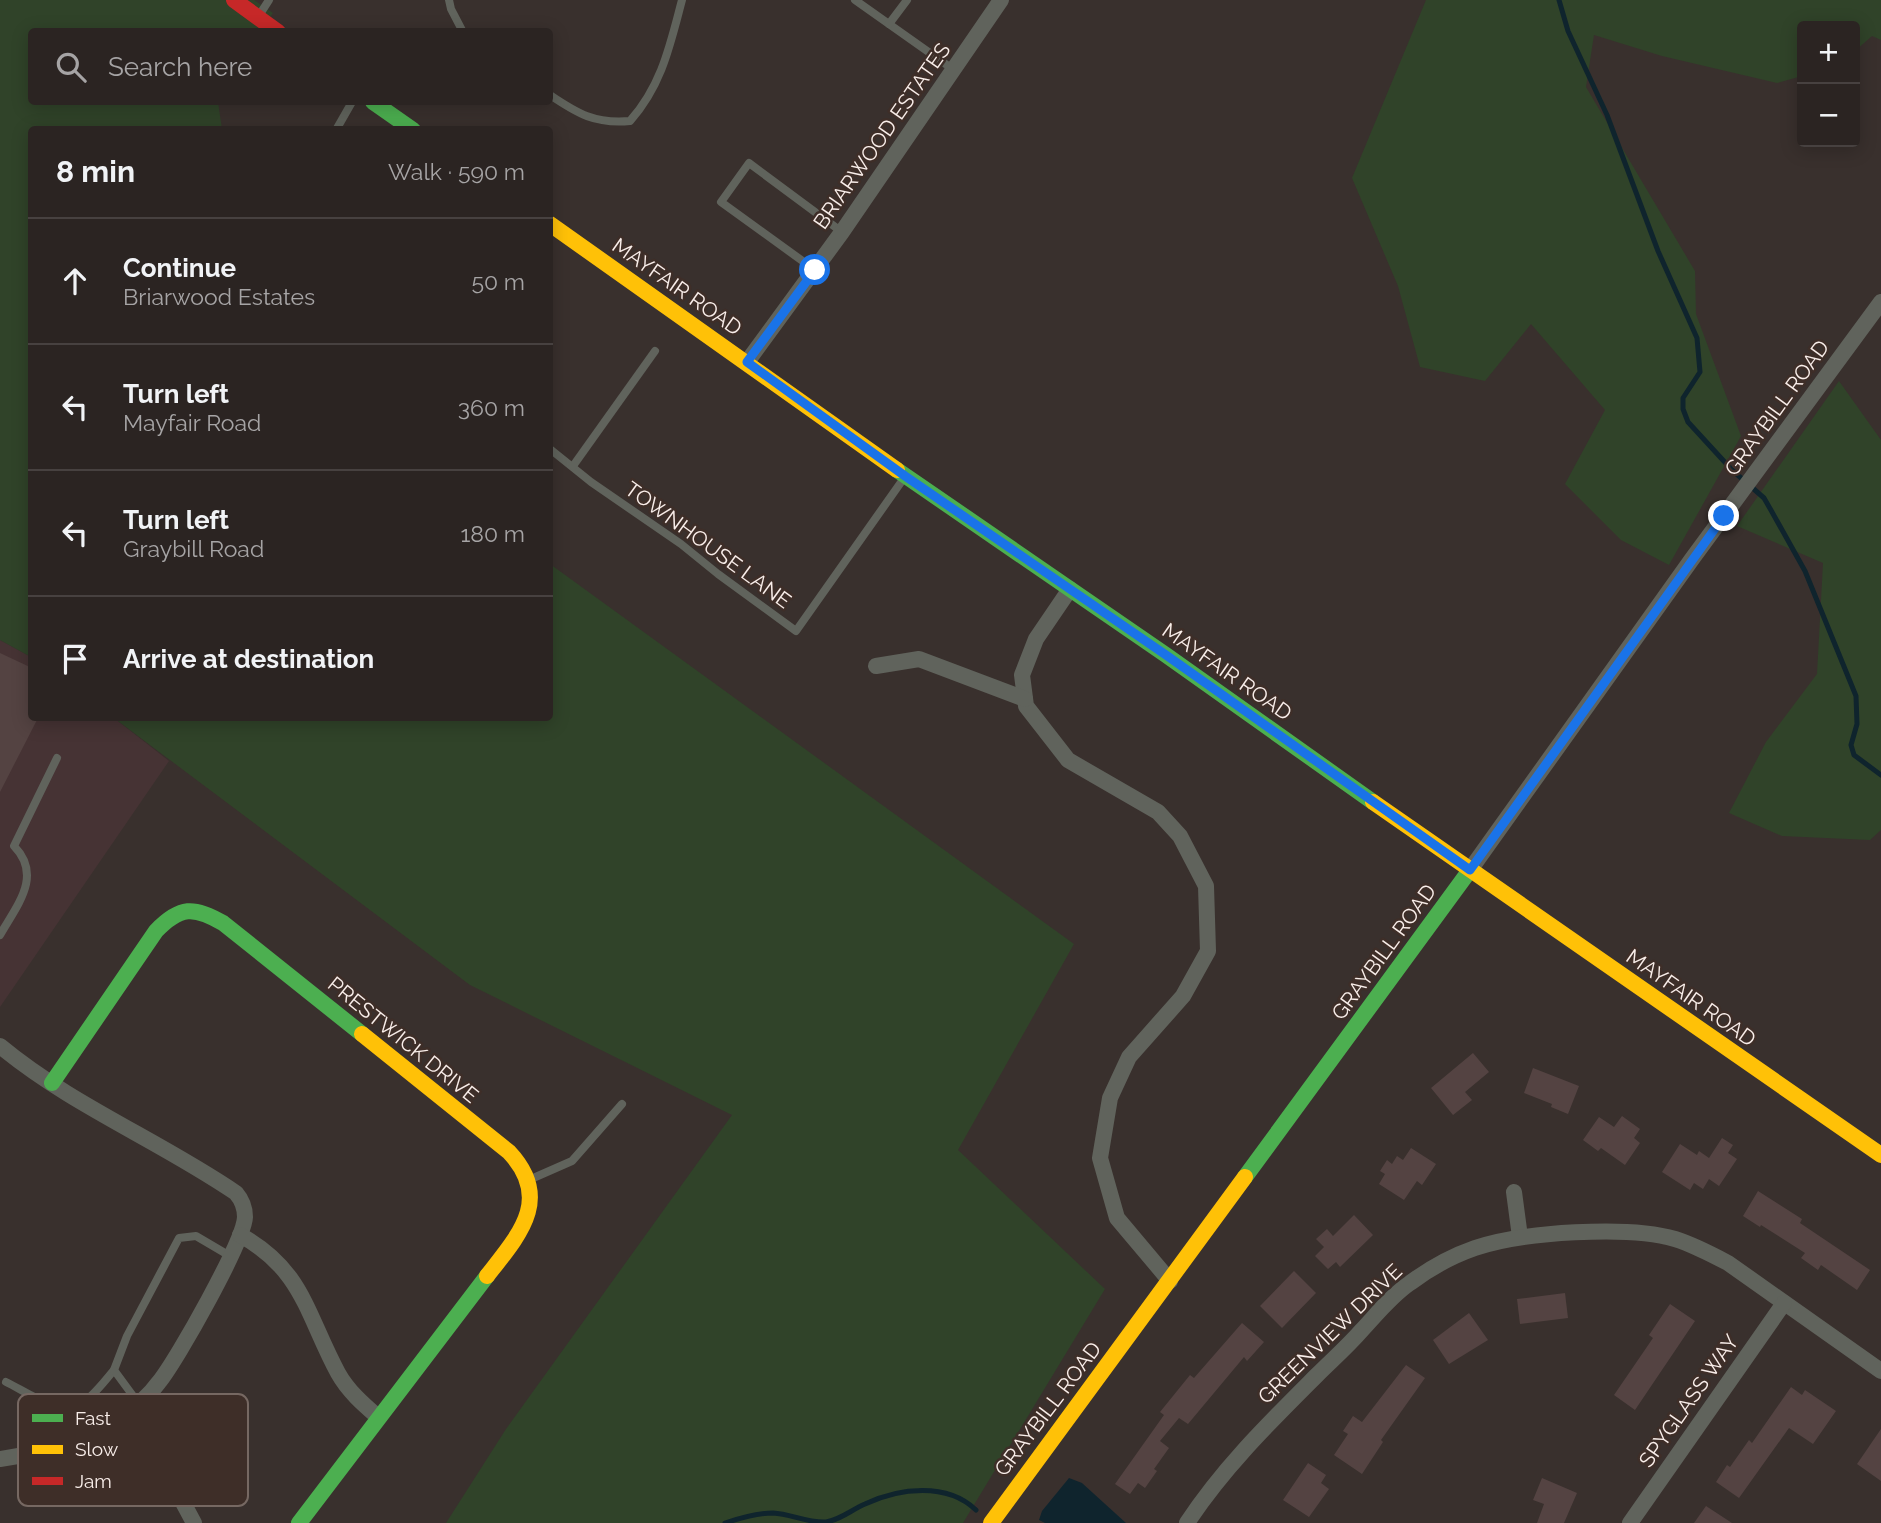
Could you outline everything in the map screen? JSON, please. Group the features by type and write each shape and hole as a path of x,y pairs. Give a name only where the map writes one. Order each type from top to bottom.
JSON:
{"street":[{"path":"234,0 273,28"},
{"name":"BRIARWOOD ESTATES","path":"747,362 842,232 1001,0"},
{"path":"377,105 407,126"},
{"name":"MAYFAIR ROAD","path":"553,227 905,476 1881,1155"},
{"name":"GRAYBILL ROAD","path":"991,1523 1470,870 1881,302"},
{"path":"1070,589 1036,639 1022,675 1026,706 1068,760 1158,812 1180,836 1206,886 1208,951 1183,996 1129,1057 1110,1098 1100,1158 1117,1218 1170,1280"},
{"path":"876,666 919,659 1025,699"},
{"name":"PRESTWICK DRIVE","path":"51,1083 166,919 178,911 201,911 223,923 509,1152 519,1161 528,1180"},
{"path":"0,1046 51,1083 236,1193 244,1205 245,1217 230,1256 175,1360 149,1394"},
{"path":"299,1523 516,1238 531,1204 528,1180"},
{"path":"1514,1192 1520,1237"},
{"name":"GREENVIEW DRIVE","path":"1186,1523 1226,1470 1269,1422 1360,1333 1382,1306 1433,1267 1464,1252 1520,1237 1619,1231 1674,1239 1704,1250 1728,1263 1881,1371"},
{"path":"240,1235 276,1259 291,1278 349,1390 378,1417"},
{"name":"SPYGLASS WAY","path":"1630,1523 1784,1303"},
{"path":"0,1459 18,1455"},
{"path":"185,1506 194,1523"}],"lane":[{"path":"258,16 269,0"},
{"path":"449,0 461,28"},
{"path":"553,97 578,114 595,120 631,121 657,84 682,0"},
{"path":"855,0 954,70"},
{"path":"889,24 907,0"},
{"path":"338,126 350,105"},
{"path":"815,270 721,202 749,163 842,232"},
{"path":"573,466 655,351"},
{"name":"TOWNHOUSE LANE","path":"553,451 591,482 681,544 796,631 905,476"},
{"path":"0,935 23,894 29,871 23,856 14,846 57,758"},
{"path":"528,1180 572,1161 622,1104"},
{"path":"91,1394 114,1370 127,1336 179,1238 196,1237 230,1256"},
{"path":"114,1370 132,1394"},
{"path":"6,1382 30,1394"}],"shaded area":[{"path":"0,640 28,655 28,721 118,721 169,761 0,1007"}],"green space":[{"path":"0,0 254,0 273,13 262,28 28,28 28,105 218,105 222,126 28,126 28,655 0,640"},
{"path":"1426,0 1881,0 1881,40 1872,36 1860,47 1860,21 1797,21 1797,77 1777,83 1662,56 1594,35 1586,87 1695,271 1696,314 1741,436 1669,565 1621,540 1565,484 1605,410 1531,324 1485,381 1420,367 1398,286 1352,178"},
{"path":"1839,381 1881,440 1881,830 1870,840 1782,836 1729,813 1766,742 1817,674 1823,563 1737,526"},
{"path":"553,566 1074,944 958,1150 1105,1289 963,1523 446,1523 506,1429 732,1115 470,985 118,721 553,721"}],"water":[{"path":"1069,1478 1082,1483 1126,1523 1045,1523 1039,1520 1042,1511"}],"building":[{"path":"0,653 28,666 28,721 36,721 0,792"},
{"path":"1473,1053 1489,1072 1465,1092 1472,1100 1453,1115 1431,1088"},
{"path":"1533,1068 1579,1086 1568,1114 1551,1107 1552,1104 1524,1093"},
{"path":"1622,1116 1640,1129 1634,1138 1640,1143 1625,1165 1601,1148 1598,1151 1583,1140 1599,1117 1614,1127"},
{"path":"1722,1138 1733,1145 1728,1153 1737,1159 1719,1186 1709,1179 1703,1189 1694,1183 1690,1190 1662,1172 1680,1144 1697,1155 1699,1151 1709,1158"},
{"path":"1411,1148 1436,1164 1422,1185 1417,1181 1404,1200 1379,1184 1385,1174 1380,1171 1387,1160 1392,1164 1397,1156 1403,1160"},
{"path":"1758,1191 1802,1219 1800,1223 1870,1270 1857,1290 1821,1265 1818,1270 1801,1258 1805,1253 1743,1216"},
{"path":"1354,1215 1373,1235 1340,1267 1336,1262 1328,1269 1315,1256 1324,1247 1316,1239 1327,1229 1333,1236"},
{"path":"1294,1271 1316,1293 1282,1328 1260,1306"},
{"path":"1565,1293 1568,1318 1520,1324 1517,1299"},
{"path":"1670,1304 1695,1321 1635,1410 1614,1395 1653,1338 1649,1335"},
{"path":"1469,1313 1488,1340 1449,1364 1433,1340"},
{"path":"1242,1323 1264,1342 1247,1361 1244,1357 1188,1424 1179,1418 1160,1441 1169,1448 1145,1488 1138,1483 1130,1494 1115,1484 1164,1415 1160,1412 1190,1375 1194,1378"},
{"path":"1406,1365 1425,1378 1381,1440 1383,1442 1362,1474 1334,1455 1348,1434 1343,1431 1353,1416 1362,1422"},
{"path":"1791,1387 1802,1395 1805,1390 1836,1411 1813,1444 1789,1428 1739,1498 1716,1482 1749,1440 1752,1443"},
{"path":"1881,1429 1881,1481 1857,1464"},
{"path":"1308,1463 1326,1475 1321,1483 1329,1489 1309,1517 1283,1500"},
{"path":"1542,1478 1577,1493 1564,1523 1537,1523 1544,1504 1533,1500"},
{"path":"1706,1506 1732,1523 1694,1523"}],"waterway":[{"path":"1559,0 1568,31 1607,115 1658,251 1697,338 1700,372 1683,398 1683,409 1688,422 1732,470 1764,498 1805,571 1856,696 1857,724 1851,745 1854,755 1881,775"},
{"path":"725,1523 773,1513 826,1522 878,1499 922,1490 951,1495 976,1510"}],"traffic: fast":[{"path":"377,105 407,126"},
{"path":"897,470 1166,655 1373,802"},
{"path":"1245,1177 1470,870"},
{"path":"52,1083 156,931 173,917 188,911 204,914 223,923 362,1034"},
{"path":"299,1523 487,1276"}],"traffic: slow":[{"path":"553,226 897,470"},
{"path":"1373,802 1881,1155"},
{"path":"362,1034 509,1152 522,1169 529,1185 530,1201 526,1216 520,1231 487,1276"},
{"path":"991,1523 1245,1177"}],"traffic: jam":[{"path":"234,0 272,28"}],"route":[{"path":"815,270 747,362 905,476 1166,655 1470,870 1724,516"}]}
